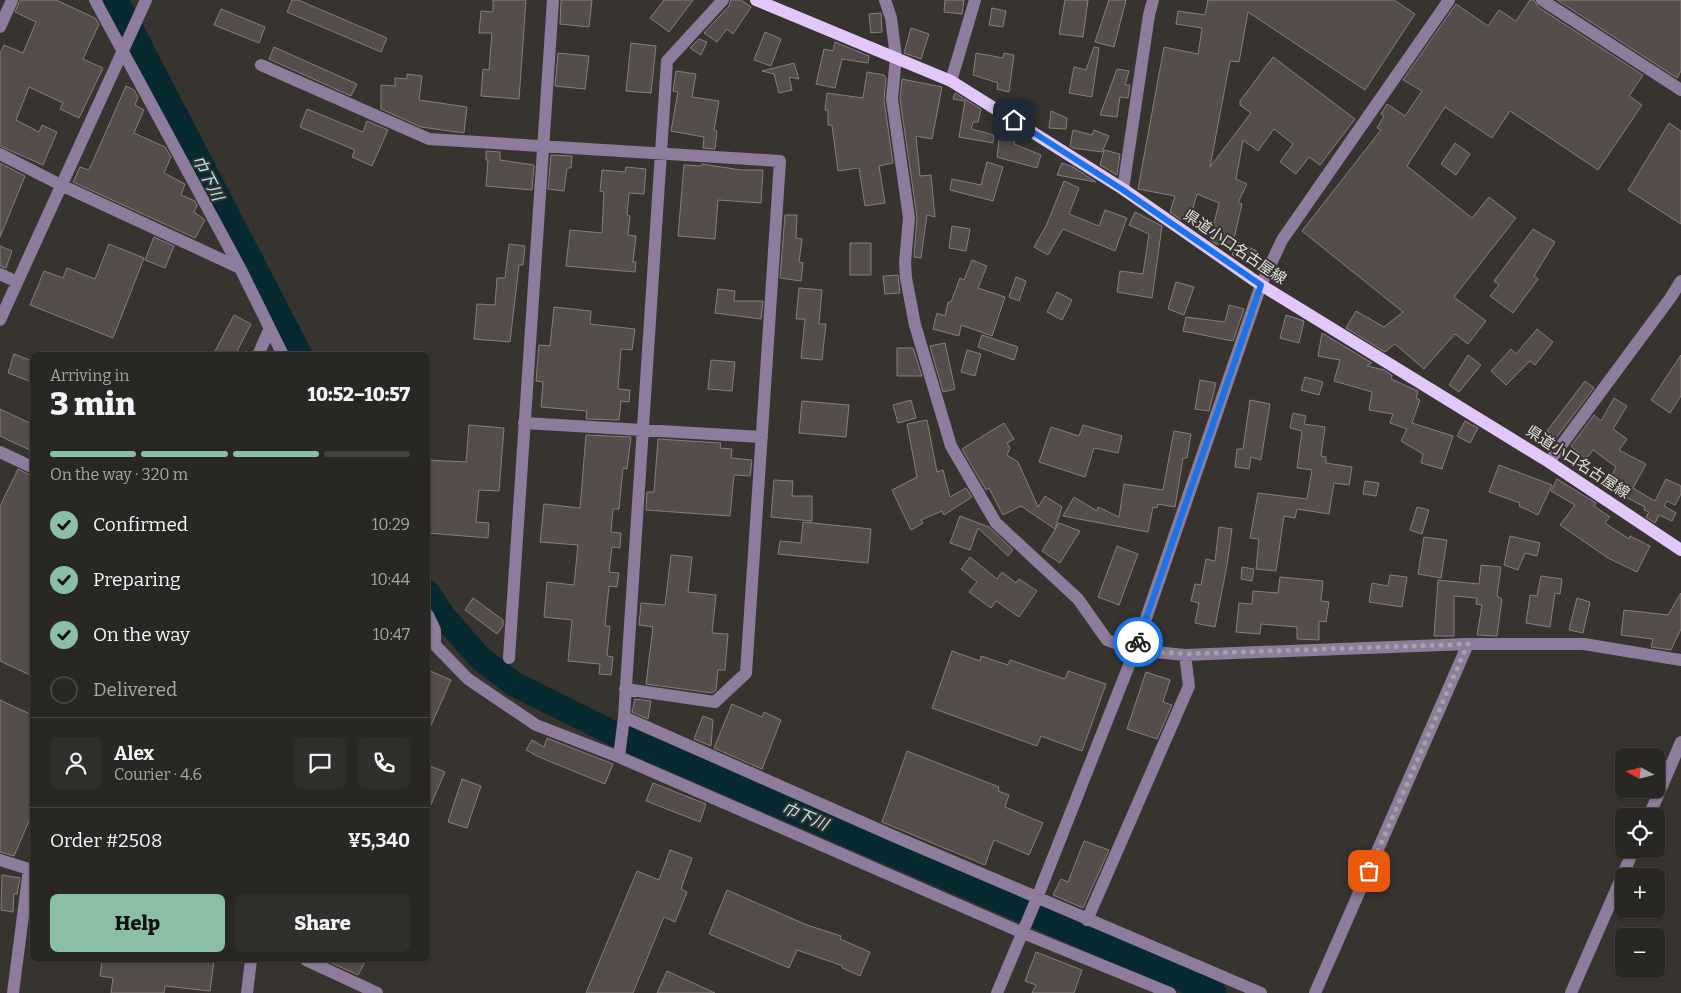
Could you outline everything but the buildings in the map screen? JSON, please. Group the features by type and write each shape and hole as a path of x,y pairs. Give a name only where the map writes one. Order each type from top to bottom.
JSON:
{"main road":[{"name":"県道小口名古屋線","path":"756,0 951,81 1123,190 1261,285 1549,462 1681,550"}],"street":[{"path":"0,27 12,0"},
{"path":"96,0 240,268 281,352"},
{"path":"508,658 553,0"},
{"path":"619,754 624,720 667,61 723,0"},
{"path":"884,0 890,18 896,57 892,99 909,218 905,262 906,278 915,325 951,446 996,523 1078,599 1106,640 1135,650 1186,654 1468,644 1584,644 1681,660"},
{"path":"951,81 975,0"},
{"path":"1123,190 1149,15 1153,0"},
{"path":"997,993 1037,900 1135,650 1261,285 1282,240 1449,0"},
{"path":"1542,0 1681,90"},
{"path":"0,320 123,52 142,3"},
{"path":"262,65 429,139 780,161 746,673 715,702 625,689"},
{"path":"0,154 61,185 240,268"},
{"path":"0,274 17,282"},
{"path":"1549,462 1672,297 1681,281"},
{"path":"259,352 270,330"},
{"path":"524,422 762,437"},
{"path":"0,452 30,466"},
{"path":"430,619 436,630 431,644 468,679 536,725 619,754 1170,993"},
{"path":"1315,993 1468,644"},
{"path":"1088,920 1189,686 1186,654"},
{"path":"624,720 1037,900 1261,993"},
{"path":"1652,808 1681,742"},
{"path":"1572,993 1630,858"},
{"path":"0,860 30,870"},
{"path":"13,993 30,877"},
{"path":"247,993 250,962"},
{"path":"310,962 361,989 376,993"}],"waterway":[{"name":"巾下川","path":"116,0 298,352"},
{"name":"巾下川","path":"430,596 443,616 480,658 514,684 617,735 1214,993"}],"way so far":[{"path":"1138,642 1135,650 1186,654 1468,644 1369,871"}],"route":[{"path":"1014,120 1123,190 1261,285 1138,642"}]}
